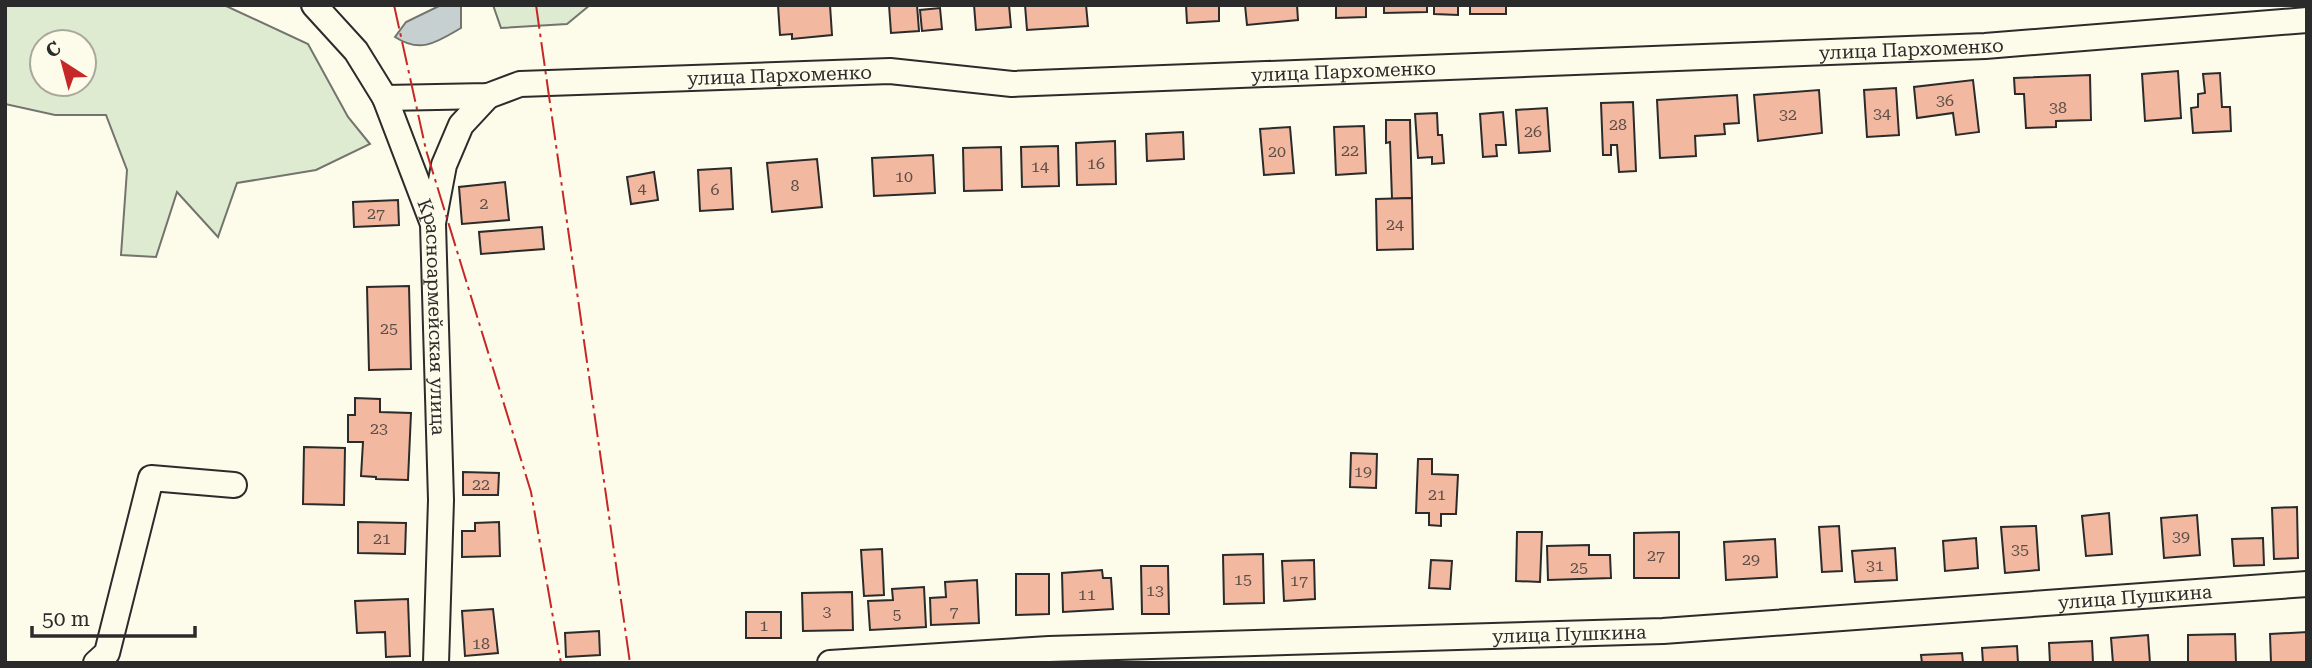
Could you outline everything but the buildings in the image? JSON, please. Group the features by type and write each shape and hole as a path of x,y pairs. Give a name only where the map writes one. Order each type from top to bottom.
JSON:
{"street":[{"name":"Красноармейская улица","path":"314,5 356,51 385,98 433,224 441,500 436,663"},
{"name":"улица Пархоменко","path":"385,98 488,96 520,85 890,71 1012,84 1986,47 2307,20"},
{"path":"433,224 444,165 461,125 488,96"},
{"path":"96,663 107,653 151,478 234,485"},
{"name":"улица Пушкина","path":"830,663 1049,649 1663,631 2307,584"}],"green space":[{"path":"5,5 224,5 308,44 348,117 370,144 316,170 237,183 218,237 177,192 156,257 121,255 127,170 106,115 55,115 5,104"},
{"path":"493,5 590,5 567,24 501,28"}],"shaded area":[{"path":"441,5 461,5 461,28 429,44 413,45 395,37 406,22"}],"power":[{"path":"394,5 426,150 531,492 561,663"},
{"path":"536,5 630,663"}]}
